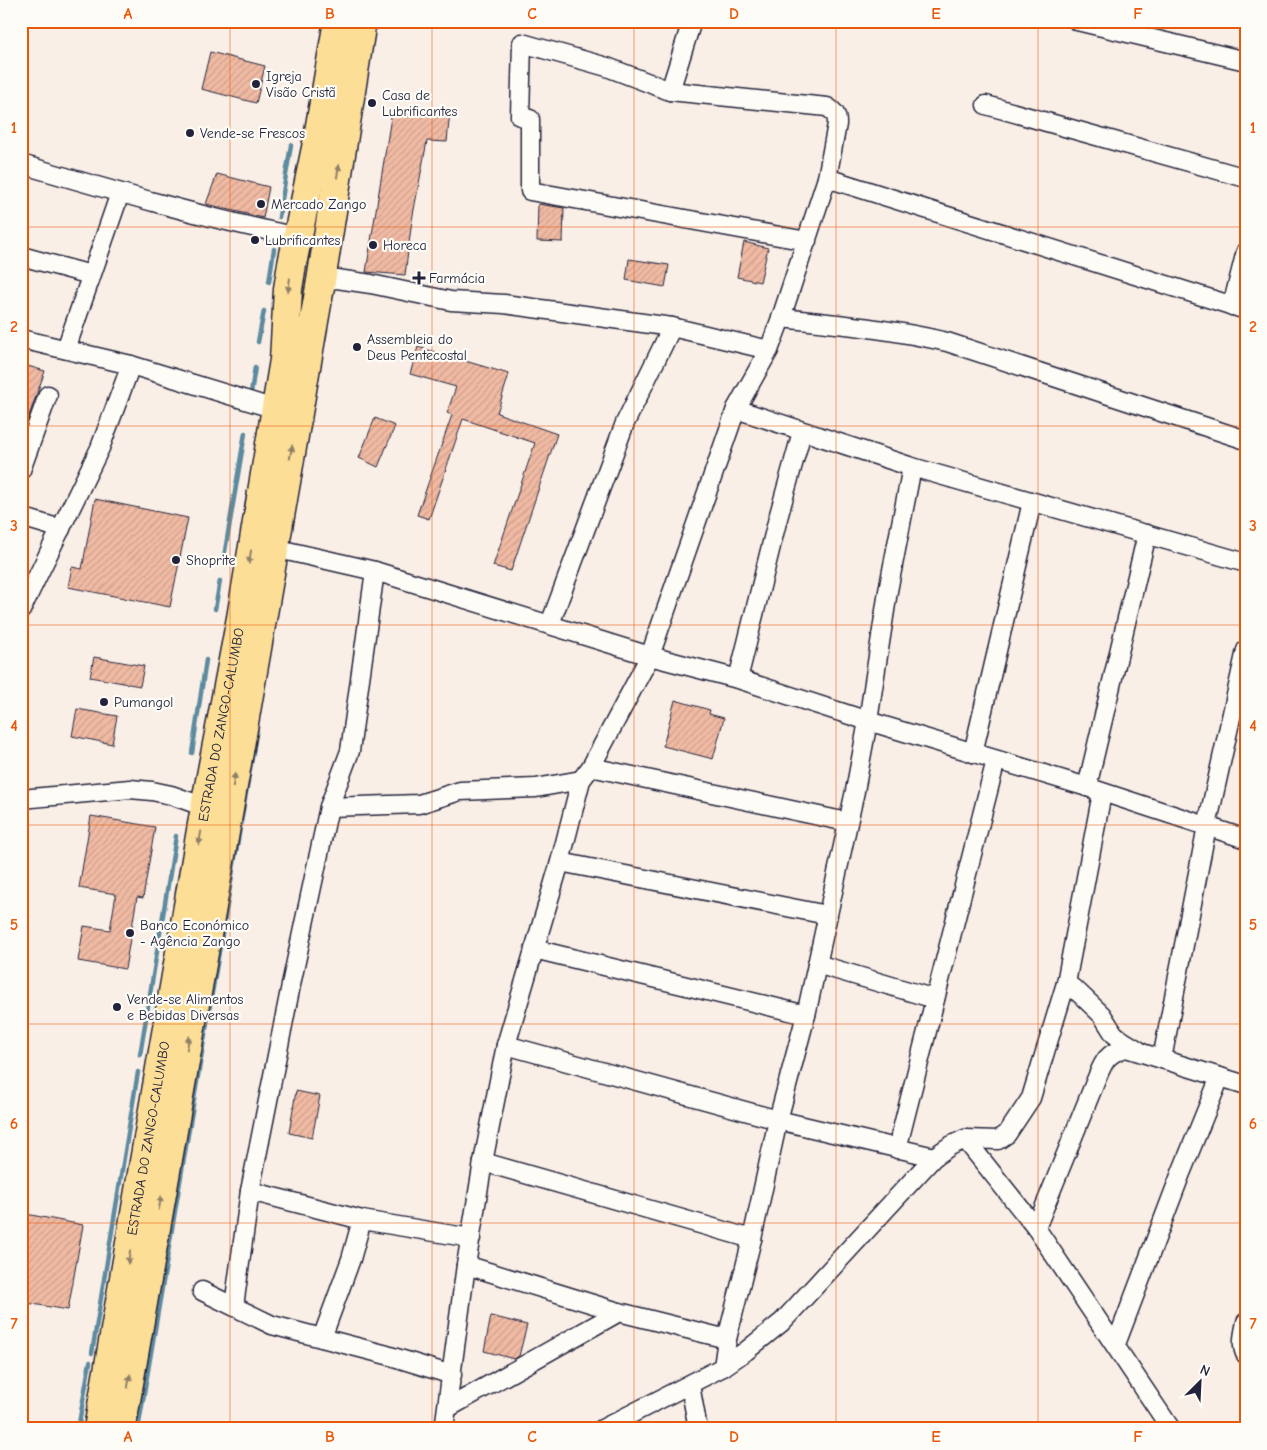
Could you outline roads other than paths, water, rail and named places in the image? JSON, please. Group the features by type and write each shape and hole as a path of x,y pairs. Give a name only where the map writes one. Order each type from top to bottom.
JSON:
{"main road":[{"name":"ESTRADA DO ZANGO-CALUMBO","path":"98,1429 205,807 241,618 284,360 288,289 317,143 338,21"},
{"name":"ESTRADA DO ZANGO-CALUMBO","path":"121,1429 321,281 362,21"}],"street":[{"path":"670,91 692,21"},
{"path":"1077,21 1246,61"},
{"path":"444,1429 466,1265 483,1162 506,1045 586,774 650,656 736,409 769,350 781,318 827,178 837,124 837,116 827,107 670,91 607,67 522,43 520,116 530,119 530,191 806,241"},
{"path":"986,105 1246,178"},
{"path":"21,164 120,193 298,237"},
{"path":"827,178 1239,308 1246,251"},
{"path":"66,349 120,193"},
{"path":"21,256 92,275"},
{"path":"321,281 337,279 371,284 451,302 504,304 672,327 769,350"},
{"path":"781,318 882,329 946,342 1246,440"},
{"path":"550,624 625,423 672,327"},
{"path":"21,339 131,365 275,409"},
{"path":"21,610 100,448 131,365"},
{"path":"21,470 48,395"},
{"path":"736,409 912,467 1246,563"},
{"path":"738,679 778,518 802,432"},
{"path":"723,1367 727,1339 752,1239 778,1120 806,1015 855,791 888,591 912,467"},
{"path":"973,753 1032,502"},
{"path":"21,517 61,530"},
{"path":"602,1429 690,1385 723,1367 746,1351 782,1322 934,1157 950,1146 966,1139 998,1140 1007,1134 1020,1117 1031,1098 1066,983 1094,790 1147,534"},
{"path":"274,548 375,571 650,656 738,679 1246,839"},
{"path":"234,1306 250,1191 292,980 329,808 350,751 375,571"},
{"path":"1154,1057 1246,650"},
{"path":"897,1149 996,760"},
{"path":"329,808 419,804 460,791 536,788 586,774 847,822"},
{"path":"21,799 130,790 152,791 171,795 205,807"},
{"path":"560,862 827,915"},
{"path":"534,949 806,1015"},
{"path":"816,964 935,999"},
{"path":"1066,983 1102,1016 1119,1038 1154,1057"},
{"path":"506,1045 778,1120 934,1157"},
{"path":"1036,1228 1103,1063 1115,1050 1126,1048 1246,1085"},
{"path":"1116,1344 1220,1077"},
{"path":"966,1139 1036,1228 1116,1344 1171,1429"},
{"path":"483,1162 752,1239"},
{"path":"250,1191 362,1220 471,1238"},
{"path":"322,1338 351,1259 362,1220"},
{"path":"466,1265 619,1312 727,1339"},
{"path":"202,1291 272,1325 387,1354 452,1375"},
{"path":"448,1408 619,1312"},
{"path":"1246,1322 1243,1338 1246,1355"},
{"path":"690,1385 698,1429"}],"waterway":[{"path":"279,217 291,145"},
{"path":"269,282 274,249"},
{"path":"258,342 264,311"},
{"path":"251,393 255,367"},
{"path":"224,557 245,433"},
{"path":"215,609 220,581"},
{"path":"192,753 206,660"},
{"path":"138,1429 257,728"},
{"path":"140,1055 176,836"},
{"path":"92,1353 138,1072"},
{"path":"78,1429 90,1362"}],"place":[{"name":"Igreja Visão Cristã","path":"256,84"},
{"name":"Casa de Lubrificantes","path":"372,103"},
{"name":"Vende-se Frescos","path":"190,133"},
{"name":"Mercado Zango","path":"261,204"},
{"name":"Lubrificantes","path":"255,240"},
{"name":"Horeca","path":"373,245"},
{"name":"Farmácia","path":"419,278"},
{"name":"Assembleia do Deus Pentecostal","path":"357,347"},
{"name":"Shoprite","path":"176,560"},
{"name":"Pumangol","path":"104,702"},
{"name":"Banco Económico - Agência Zango","path":"130,933"},
{"name":"Vende-se Alimentos e Bebidas Diversas","path":"117,1007"}]}
